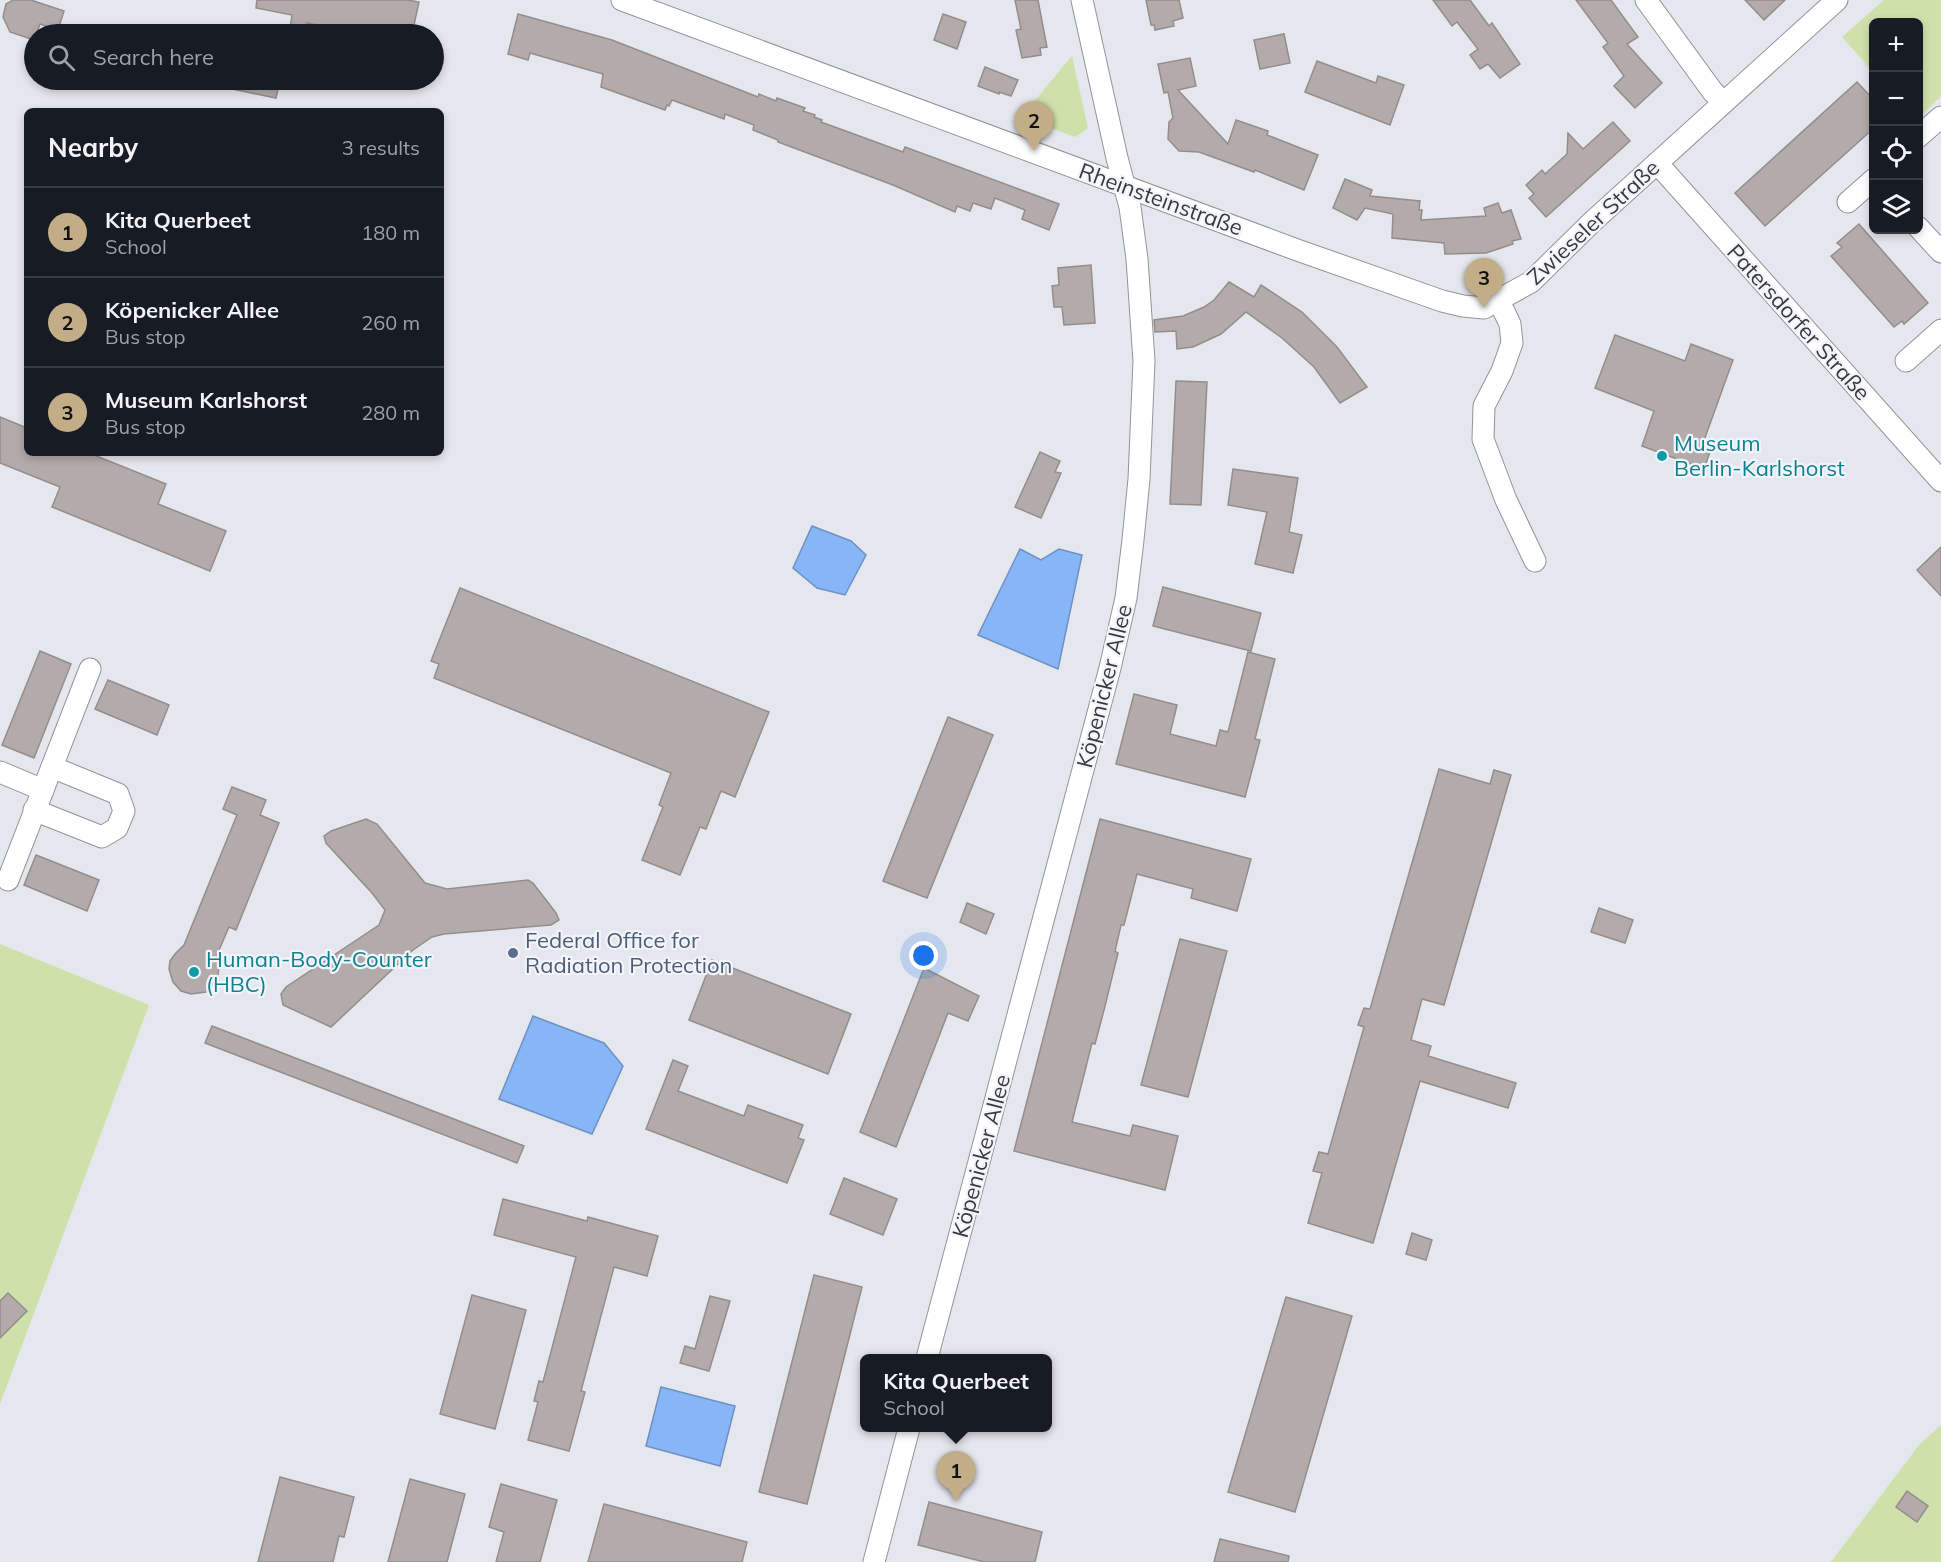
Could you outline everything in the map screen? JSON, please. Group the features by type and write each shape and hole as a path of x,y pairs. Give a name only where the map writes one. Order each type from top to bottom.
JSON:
{"street":[{"name":"Rheinsteinstraße","path":"622,0 1300,251 1442,301 1484,308 1499,301"},
{"name":"Köpenicker Allee","path":"928,1354 1110,668 1126,598 1139,479 1144,360 1135,236 1082,0"},
{"path":"1646,0 1713,92 1723,102"},
{"name":"Zwieseler Straße","path":"1499,301 1531,282 1723,102 1837,0"},
{"path":"1923,133 1941,117"},
{"name":"Patersdorfer Straße","path":"1657,163 1941,481"},
{"path":"1848,202 1873,180"},
{"path":"1923,232 1941,252"},
{"path":"1499,301 1510,324 1512,343 1502,371 1484,406 1483,439 1506,500 1535,561"},
{"path":"1906,362 1941,330"},
{"path":"8,880 90,669"},
{"path":"34,810 102,837 117,828 124,811 118,794 52,767"},
{"path":"0,772 43,789"},
{"path":"874,1562 908,1432"}],"green space":[{"path":"1884,0 1941,0 1941,96 1923,114 1923,18 1869,18 1869,67 1842,37"},
{"path":"1072,56 1088,128 1075,137 1021,117"},
{"path":"0,944 149,1005 0,1404"},
{"path":"1941,1425 1941,1562 1831,1562 1919,1445"}],"water":[{"path":"812,526 851,541 866,555 845,595 817,588 793,568"},
{"path":"1020,549 1041,560 1059,549 1082,555 1058,669 978,635"},
{"path":"533,1016 604,1043 623,1066 592,1134 499,1099"},
{"path":"661,1387 735,1406 720,1466 646,1446"}],"building":[{"path":"13,0 31,0 64,11 60,24 24,24 24,37 10,32 3,17 6,4"},
{"path":"257,0 408,0 419,2 414,24 291,24 292,15 256,8"},
{"path":"1015,0 1038,0 1047,47 1040,48 1041,55 1022,58 1016,30 1021,29"},
{"path":"1146,0 1179,0 1183,18 1173,21 1174,26 1155,30 1154,25 1151,25"},
{"path":"1433,0 1470,0 1489,26 1492,23 1520,64 1500,78 1488,64 1480,69 1470,55 1478,49 1457,22 1452,26"},
{"path":"1576,0 1611,0 1638,37 1627,44 1662,83 1635,108 1614,86 1624,76 1603,47 1608,43"},
{"path":"1745,0 1785,0 1764,20"},
{"path":"518,14 612,40 758,97 759,94 776,101 777,98 805,108 803,111 815,115 814,117 822,120 821,122 903,152 905,147 1059,204 1049,230 1022,219 1025,210 995,198 991,209 973,203 970,211 957,206 955,212 893,185 778,142 778,140 753,130 754,125 725,114 724,119 672,100 665,110 601,87 603,74 530,53 528,60 508,54"},
{"path":"943,14 966,22 957,49 934,40"},
{"path":"1284,34 1290,63 1260,69 1254,40"},
{"path":"1190,58 1196,86 1178,90 1228,144 1236,120 1268,131 1267,135 1318,155 1304,190 1255,170 1254,172 1199,152 1179,151 1168,139 1169,122 1173,118 1168,92 1164,93 1158,64"},
{"path":"1317,61 1376,83 1378,76 1404,85 1390,125 1305,92"},
{"path":"985,67 1018,80 1011,96 978,86"},
{"path":"1857,82 1869,95 1869,132 1765,226 1735,193"},
{"path":"237,90 278,90 276,98"},
{"path":"1613,122 1630,141 1546,217 1529,198 1534,194 1526,185 1542,170 1545,174 1567,154 1568,133 1583,149"},
{"path":"1345,179 1372,190 1370,196 1420,201 1421,220 1486,216 1484,208 1498,203 1502,213 1511,210 1521,239 1486,253 1445,254 1444,243 1392,238 1393,214 1365,208 1357,220 1333,208"},
{"path":"1859,224 1928,303 1904,324 1902,321 1894,327 1831,256 1842,247 1837,243"},
{"path":"1091,265 1095,323 1064,325 1062,307 1054,307 1052,286 1059,285 1058,268"},
{"path":"1229,282 1254,297 1261,285 1302,312 1337,347 1367,387 1340,403 1314,367 1282,338 1246,312 1221,334 1193,347 1177,349 1176,331 1155,332 1154,320 1183,316 1204,307 1214,300"},
{"path":"1615,335 1685,361 1691,344 1733,360 1702,446 1711,449 1704,469 1642,446 1654,411 1595,388"},
{"path":"1176,381 1207,382 1201,505 1170,504"},
{"path":"0,417 24,427 24,456 96,456 166,484 158,504 226,531 210,571 52,507 60,487 0,463"},
{"path":"1040,452 1060,461 1055,472 1061,473 1041,518 1015,507"},
{"path":"1233,469 1298,478 1289,532 1302,535 1293,573 1255,564 1267,512 1228,505"},
{"path":"1941,547 1941,596 1917,570"},
{"path":"1163,587 1261,613 1251,651 1153,626"},
{"path":"460,588 769,712 735,797 721,791 706,829 700,827 680,875 642,860 663,807 659,805 671,773 434,678 439,664 431,661"},
{"path":"40,651 71,664 34,758 2,745"},
{"path":"1248,652 1275,659 1255,739 1260,740 1245,797 1116,764 1134,694 1177,705 1170,734 1216,746 1220,730 1228,732"},
{"path":"108,680 169,705 157,735 95,709"},
{"path":"948,717 993,735 927,898 883,881"},
{"path":"1439,769 1490,784 1494,770 1511,775 1444,1005 1422,999 1411,1040 1431,1046 1428,1056 1516,1083 1508,1108 1420,1081 1373,1243 1308,1223 1322,1173 1313,1171 1319,1152 1328,1154 1364,1027 1358,1025 1364,1008 1370,1009"},
{"path":"232,787 266,800 260,815 279,823 236,930 229,927 216,957 219,968 217,980 206,992 191,994 181,991 173,982 169,969 170,961 184,945 237,815 223,809"},
{"path":"366,819 377,824 425,883 447,889 528,880 533,883 559,920 551,925 432,937 413,950 331,1027 283,1005 281,994 286,987 379,925 385,910 326,843 324,836 331,831"},
{"path":"1100,819 1251,859 1237,911 1191,898 1193,889 1137,874 1124,925 1121,925 1115,951 1118,953 1104,1010 1095,1044 1092,1043 1072,1122 1130,1136 1133,1125 1178,1136 1165,1190 1014,1151"},
{"path":"36,855 99,880 87,911 24,885"},
{"path":"967,903 994,914 986,934 960,922"},
{"path":"1599,908 1633,920 1625,943 1591,932"},
{"path":"1180,939 1227,951 1188,1097 1141,1085"},
{"path":"712,960 851,1014 828,1074 689,1020"},
{"path":"924,968 979,996 968,1021 948,1013 896,1147 860,1132"},
{"path":"212,1026 524,1146 517,1163 205,1043"},
{"path":"673,1060 688,1066 678,1091 744,1116 748,1105 803,1125 798,1138 804,1140 787,1183 646,1129"},
{"path":"844,1178 897,1199 883,1235 830,1214"},
{"path":"503,1199 587,1221 588,1217 658,1236 647,1276 614,1267 581,1391 585,1392 569,1451 528,1440 538,1402 534,1401 539,1381 543,1382 576,1257 494,1235"},
{"path":"1412,1233 1432,1240 1426,1260 1406,1254"},
{"path":"814,1275 862,1287 807,1504 759,1492"},
{"path":"8,1293 27,1311 0,1338 0,1301"},
{"path":"472,1295 526,1310 495,1429 440,1414"},
{"path":"710,1296 730,1301 709,1371 680,1363 685,1346 695,1349"},
{"path":"1286,1297 1352,1316 1295,1512 1228,1492"},
{"path":"280,1477 354,1497 344,1537 339,1536 333,1562 258,1562"},
{"path":"410,1479 465,1494 447,1562 388,1562"},
{"path":"501,1484 557,1500 540,1562 496,1562 504,1532 489,1527"},
{"path":"1907,1491 1928,1506 1917,1522 1896,1507"},
{"path":"929,1502 1042,1532 1035,1562 984,1562 918,1545"},
{"path":"604,1504 747,1542 742,1562 588,1562"},
{"path":"1220,1539 1289,1556 1288,1562 1214,1562"}],"place":[{"name":"Köpenicker Allee","path":"1034,151"},
{"name":"Museum Karlshorst","path":"1484,308"},
{"name":"Museum Berlin-Karlshorst","path":"1662,456"},
{"name":"Federal Office for Radiation Protection","path":"513,953"},
{"name":"Human-Body-Counter (HBC)","path":"194,972"},
{"name":"Kita Querbeet","path":"956,1501"}]}
